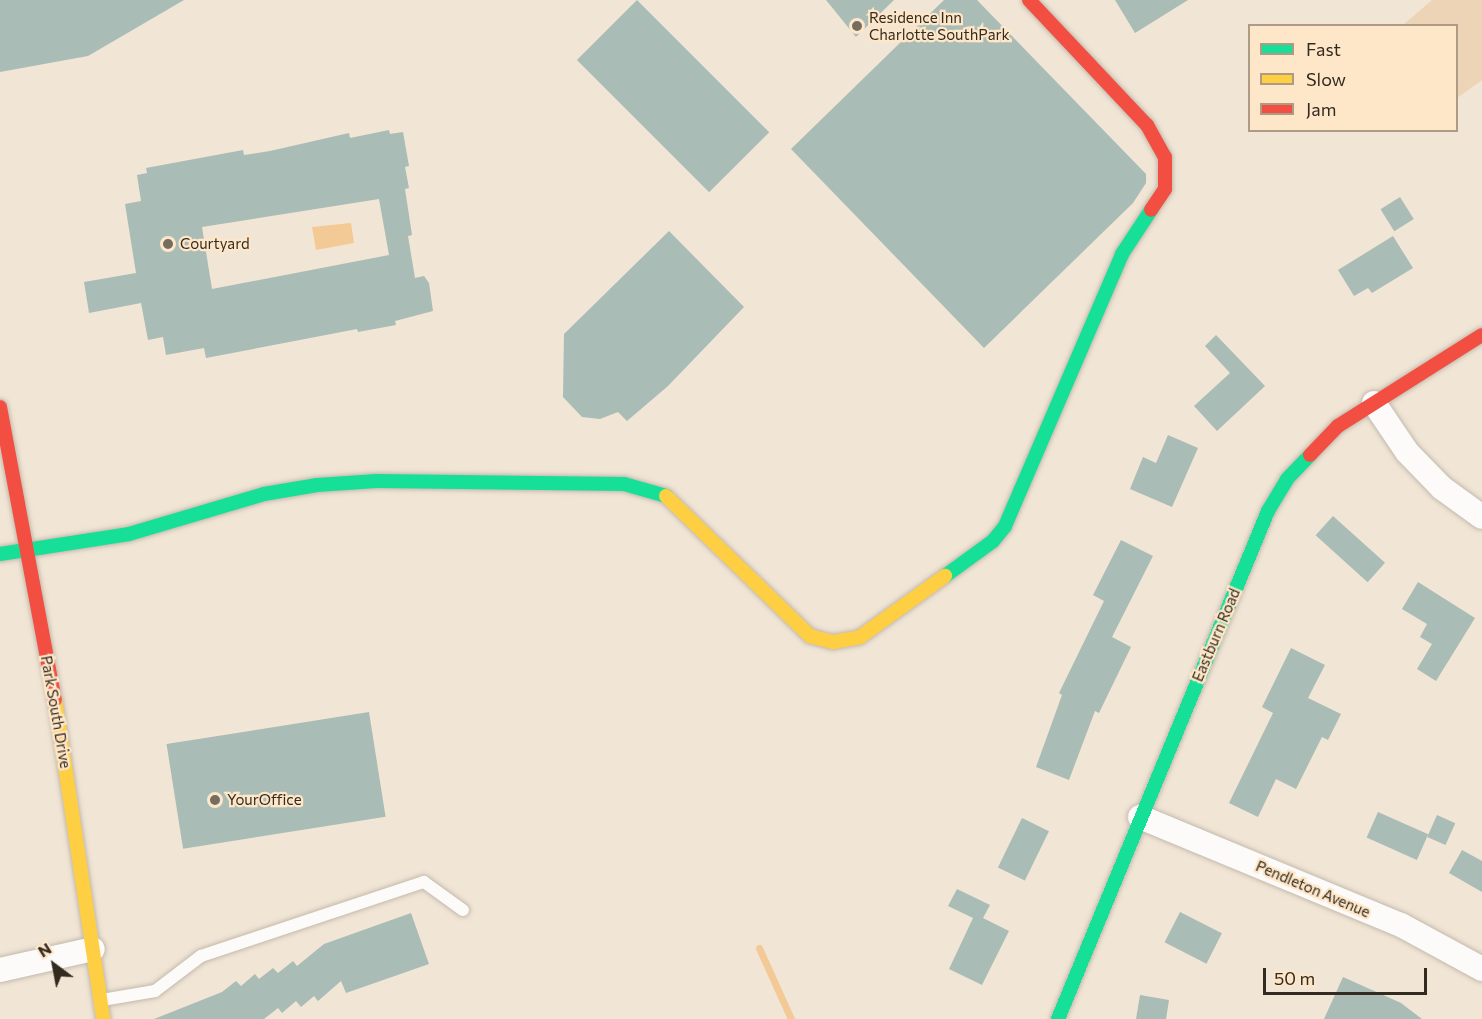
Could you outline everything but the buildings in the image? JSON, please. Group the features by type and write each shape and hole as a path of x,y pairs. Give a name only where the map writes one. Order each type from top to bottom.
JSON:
{"street":[{"path":"0,554 129,534 264,494 317,485 377,481 624,484 659,492 678,504 810,636 833,642 860,637 993,541 1005,526 1122,254 1165,189 1165,155 1147,125 1029,0"},
{"name":"Eastburn Road","path":"1059,1019 1140,817 1268,511 1311,450 1374,403 1482,335"},
{"path":"1374,403 1407,452 1442,488 1482,517"},
{"name":"Park South Drive","path":"0,407 25,551 60,727 103,1019"},
{"name":"Pendleton Avenue","path":"1140,817 1401,925 1482,969"},
{"path":"0,970 93,949"}],"lane":[{"path":"100,1000 155,991 201,956 424,882 463,910"}],"shaded area":[{"path":"1432,0 1482,0 1482,80 1458,97 1458,24 1404,24"},
{"path":"351,223 354,243 316,250 312,227"}],"waterway":[{"path":"759,948 791,1019"}],"traffic: fast":[{"path":"945,576 993,541 1005,526 1122,254 1151,210"},
{"path":"1058,1019 1268,511 1287,479 1310,455"},
{"path":"0,554 129,534 264,494 317,485 377,481 624,484 666,496"}],"traffic: slow":[{"path":"666,496 810,636 833,642 860,637 945,576"},
{"path":"55,700 103,1019"}],"traffic: jam":[{"path":"1029,0 1147,125 1165,157 1165,189 1151,210"},
{"path":"1310,455 1338,426 1482,335"},
{"path":"0,407 55,700"}],"place":[{"name":"Residence Inn Charlotte SouthPark","path":"857,26"},
{"name":"Courtyard","path":"168,244"},
{"name":"YourOffice","path":"215,800"}]}
